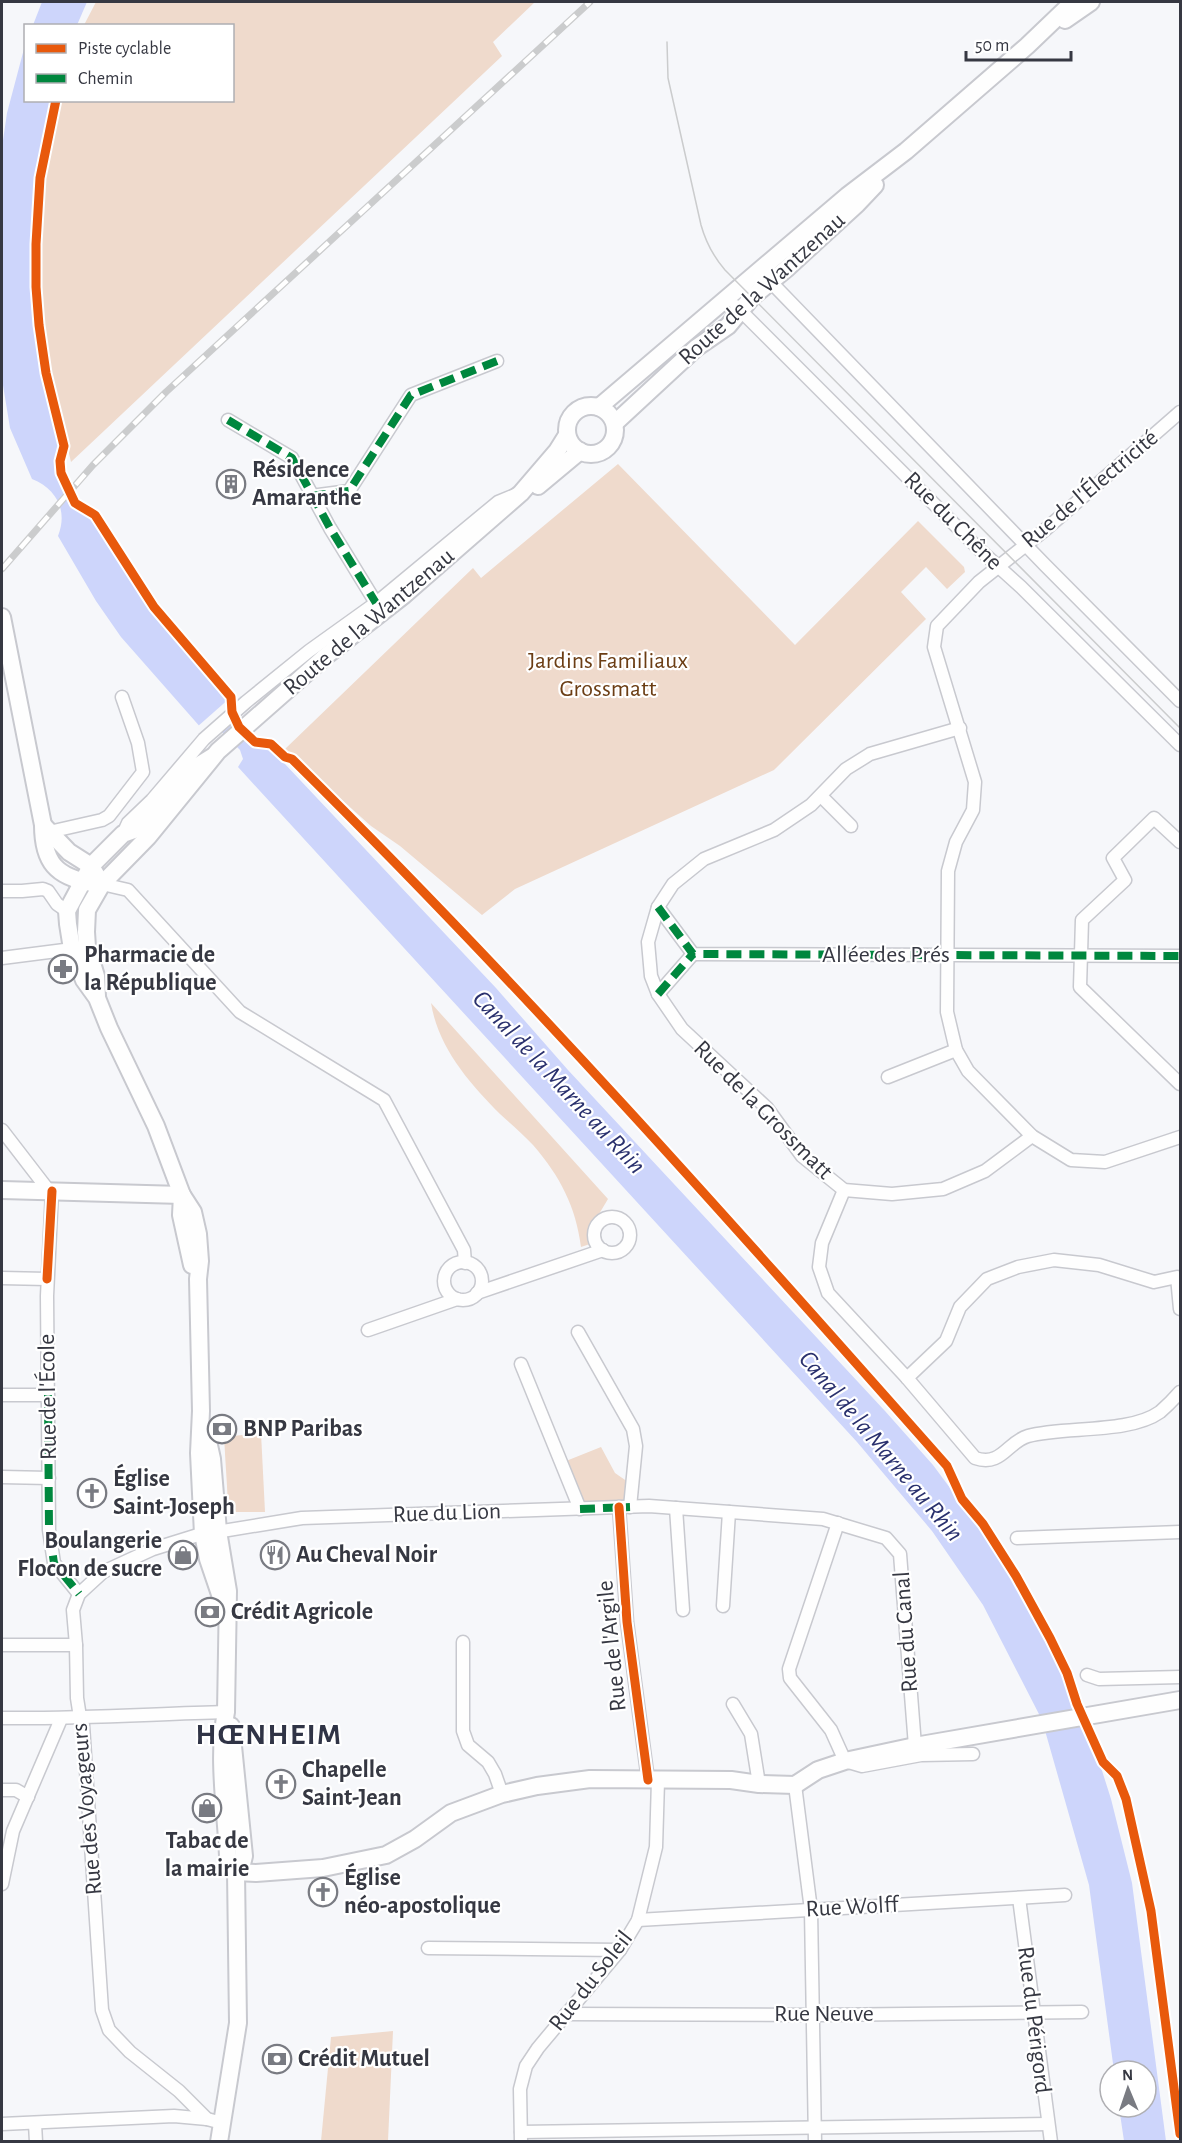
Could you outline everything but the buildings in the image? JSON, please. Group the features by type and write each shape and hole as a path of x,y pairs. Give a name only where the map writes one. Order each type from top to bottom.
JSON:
{"main road":[{"name":"Route de la Wantzenau","path":"521,493 536,487 580,451 595,454 609,447 614,440 615,423 696,348 728,326 752,297 780,255 846,196 906,151 1027,46 1073,2"},
{"name":"Route de la Wantzenau","path":"1027,46 1091,2"},
{"name":"Route de la Wantzenau","path":"67,911 91,866 123,834 134,830 191,770 215,754 327,655 404,595 521,493 557,451 567,435 572,414 584,407 599,407 727,297 765,276"},
{"path":"599,407 611,416 615,423"},
{"path":"567,435 574,447 580,451"},
{"path":"2,617 46,829 43,843 50,861 59,872 82,881 102,884"},
{"name":"Route de la Wantzenau","path":"80,948 87,910 102,884 148,837 215,754"},
{"path":"46,829 69,852 91,866 102,884"},
{"path":"67,911 80,948 96,976 97,998 109,1028 156,1126 182,1195 193,1212 198,1234 201,1412 199,1453 210,1533 208,1559 226,1612 226,1712 234,1743 244,1856 236,1872 238,2023 215,2121 219,2142"},
{"path":"2,1190 182,1195"},
{"path":"236,1872 256,1873 323,1868 386,1855 415,1839 451,1813 502,1794 537,1786 590,1779 731,1780 759,1784 795,1785 818,1770 845,1761 915,1746 1180,1700"}],"street":[{"name":"Rue du Chêne","path":"765,276 1180,701"},
{"name":"Rue du Chêne","path":"727,297 1180,745"},
{"path":"311,496 349,491 411,395 497,361"},
{"name":"Rue de l'Électricité","path":"1180,412 1046,529 979,582 937,626 934,647 975,783 973,810 956,842 948,870 947,1012 956,1050 968,1071 1032,1136 1071,1160 1105,1162 1180,1137"},
{"path":"228,420 292,458 311,496 376,603"},
{"name":"Route de la Wantzenau","path":"123,834 128,823 152,800 204,739 246,702 309,651 376,603 498,502 521,493"},
{"path":"46,829 102,820 109,816 143,772 138,743 122,697"},
{"name":"Rue de la Grossmatt","path":"960,728 870,754 846,769 811,805 774,830 704,859 673,884 658,907 648,942 651,976 658,994 682,1029 767,1108 802,1156 843,1190 892,1194 943,1189 985,1171 1032,1136"},
{"path":"821,796 851,826"},
{"path":"1180,842 1154,818 1113,858 1125,880 1082,920 1080,956 1080,987 1180,1084"},
{"path":"102,884 128,890 240,1012 384,1100 464,1250 465,1263"},
{"path":"2,891 42,889 48,891 57,904 67,911"},
{"path":"658,907 693,954 658,994"},
{"path":"2,958 80,948"},
{"name":"Allée des Prés","path":"693,954 1180,956"},
{"path":"888,1077 956,1050"},
{"path":"2,1130 50,1191"},
{"path":"843,1190 822,1243 819,1267 828,1293 907,1378 975,1458 984,1461 1000,1456 1026,1436 1136,1422 1159,1413 1180,1392"},
{"name":"Rue de l'École","path":"50,1191 47,1279 49,1530 54,1563 79,1594"},
{"path":"368,1330 457,1299 468,1300 477,1293 603,1250"},
{"path":"907,1378 946,1341 960,1307 987,1279 1018,1267 1054,1260 1099,1265 1155,1282 1179,1276 1180,1309"},
{"path":"457,1299 447,1292 444,1280 445,1274 453,1265 465,1263 475,1267 481,1276 481,1285 477,1293"},
{"path":"2,1278 47,1279"},
{"name":"Rue de l'Argile","path":"578,1332 633,1429 636,1446 625,1507 627,1622 643,1744 653,1781"},
{"path":"521,1364 580,1509"},
{"path":"2,1395 48,1395"},
{"path":"2,1477 49,1478"},
{"name":"Rue du Lion","path":"210,1533 302,1518 625,1507 676,1508 823,1519 838,1523"},
{"path":"676,1508 683,1610"},
{"path":"723,1606 729,1512"},
{"path":"838,1523 789,1669 790,1678 831,1730 845,1761 862,1766 921,1755 974,1754"},
{"name":"Rue du Canal","path":"838,1523 886,1538 900,1554 915,1746"},
{"path":"79,1594 103,1572 153,1549 210,1533"},
{"path":"1017,1538 1180,1533"},
{"name":"Rue des Voyageurs","path":"79,1594 73,1610 77,1698 83,1725 89,1796 102,2010 109,2030 130,2052 215,2121"},
{"path":"463,1642 463,1731 468,1745 488,1762 502,1794"},
{"path":"2,1645 76,1645"},
{"path":"1087,1675 1099,1679 1180,1677"},
{"path":"733,1704 751,1734 759,1784"},
{"path":"2,1718 61,1719 226,1712"},
{"path":"2,1884 13,1831 61,1719"},
{"name":"Rue du Soleil","path":"521,2137 520,2090 526,2066 538,2048 620,1950 638,1920 656,1847 653,1781"},
{"path":"795,1785 811,1910 814,2142"},
{"path":"2,1790 16,1790 28,1797"},
{"name":"Rue Wolff","path":"638,1920 1065,1895"},
{"name":"Rue du Périgord","path":"1018,1898 1051,2142"},
{"path":"428,1948 620,1950"},
{"name":"Rue Neuve","path":"566,2014 813,2015 1082,2012"},
{"path":"2,2124 167,2116 215,2121"},
{"path":"35,2124 36,2142"},
{"path":"521,2137 1048,2124"}],"green space":[{"path":"96,2 535,2 493,42 502,56 71,462 48,359 39,281 43,196 60,102 234,102 234,24 85,24"},
{"name":"Jardins Familiaux Grossmatt","path":"618,464 795,645 918,521 964,567 965,572 947,589 926,567 901,592 926,619 774,770 515,889 482,915 400,846 371,826 285,749 473,568 481,578"},
{"path":"431,1003 608,1199 590,1229 590,1244 581,1247 571,1205 559,1180 543,1157 488,1102 456,1063 440,1035"},
{"path":"261,1433 265,1512 236,1512 228,1503 224,1437"},
{"path":"601,1447 615,1473 628,1482 626,1502 585,1504 566,1461"},
{"path":"393,2031 388,2141 321,2141 331,2037"}],"water":[{"path":"42,2 87,2 77,24 33,24"},
{"name":"Canal de la Marne au Rhin","path":"24,49 24,102 53,102 37,196 33,291 40,355 61,449 57,462 59,473 72,502 75,506 88,512 148,605 229,699 228,717 236,729 256,745 268,746 496,988 568,1070 885,1411 933,1465 976,1523 1039,1622 1061,1668 1078,1716 1098,1758 1111,1799 1132,1883 1155,2059 1112,2059 1089,1885 1042,1720 983,1605 932,1531 857,1442 238,767 243,759 240,750 219,729 202,729 121,637 96,601 58,536 62,518 58,502 48,489 32,479 10,428 2,379 2,147 7,113"},
{"path":"1158,2080 1166,2141 1124,2141 1121,2119 1158,2119"}],"pier":[{"path":"231,697 231,717 210,730 200,731 197,727"}],"tram line":[{"path":"667,42 668,78 701,225 710,249 721,265 1180,728"}],"railway":[{"path":"2,569 93,465 166,392 590,2"}],"marked path":[{"path":"311,496 349,491 411,395 497,361"},
{"path":"228,420 292,458 330,528 376,603"},
{"path":"658,907 693,954 1180,956"},
{"path":"658,994 693,954"},
{"path":"48,1395 49,1530 54,1563 79,1594"},
{"path":"580,1509 630,1507"}],"cycle path":[{"path":"56,102 40,178 36,287 46,373 64,446 60,461 61,473 75,503 95,515 154,607 231,697 232,712 239,727 255,742 271,744 285,757 292,759 461,930 625,1106 947,1466 962,1499 983,1524 1016,1576 1050,1638 1067,1673 1077,1704 1103,1762 1117,1776 1126,1799 1151,1911 1180,2134"},
{"path":"47,1279 52,1191"},
{"path":"619,1507 627,1622 648,1780"}],"place":[{"name":"Résidence Amaranthe","path":"231,484"},
{"name":"Pharmacie de la République","path":"63,969"},
{"name":"BNP Paribas","path":"222,1429"},
{"name":"Église Saint-Joseph","path":"92,1493"},
{"name":"Boulangerie Flocon de sucre","path":"183,1555"},
{"name":"Au Cheval Noir","path":"275,1555"},
{"name":"Crédit Agricole","path":"210,1612"},
{"name":"Chapelle Saint-Jean","path":"281,1784"},
{"name":"Tabac de la mairie","path":"207,1808"},
{"name":"Église néo-apostolique","path":"323,1892"},
{"name":"Crédit Mutuel","path":"277,2059"}],"district":[{"name":"HŒNHEIM","path":"269,1735"}]}
